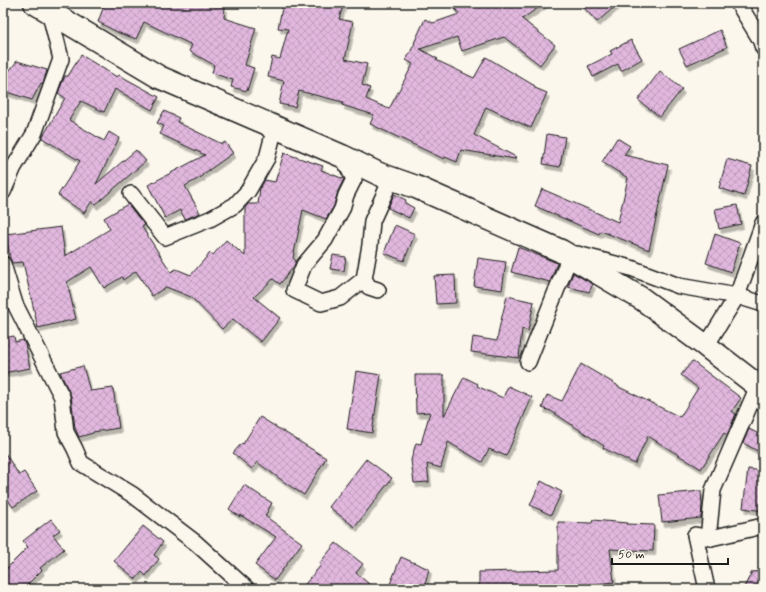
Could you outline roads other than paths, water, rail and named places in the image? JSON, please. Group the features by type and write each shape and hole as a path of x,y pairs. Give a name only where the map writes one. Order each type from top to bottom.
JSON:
{"main road":[{"path":"42,7 159,77 342,156 379,174 416,187 565,253 642,299 706,346 760,389"}],"street":[{"path":"738,3 760,39 763,48"},
{"path":"3,192 14,167 34,134 61,59 42,7"},
{"path":"131,194 165,237 210,219 235,205 248,190 267,158 273,135 264,123"},
{"path":"342,156 354,179 346,195 342,209 325,240 304,265 294,290 321,303 340,298 364,279 370,245 372,222 388,186 379,174"},
{"path":"706,346 737,296 763,223"},
{"path":"528,362 565,253 631,268 679,286 737,296 763,304"},
{"path":"3,264 15,304 62,397 66,432 76,449 80,462 133,495 189,538 247,589"},
{"path":"364,279 369,287 378,290"},
{"path":"711,538 709,529 713,490 760,389"},
{"path":"708,589 695,535 711,538 763,526"}]}
